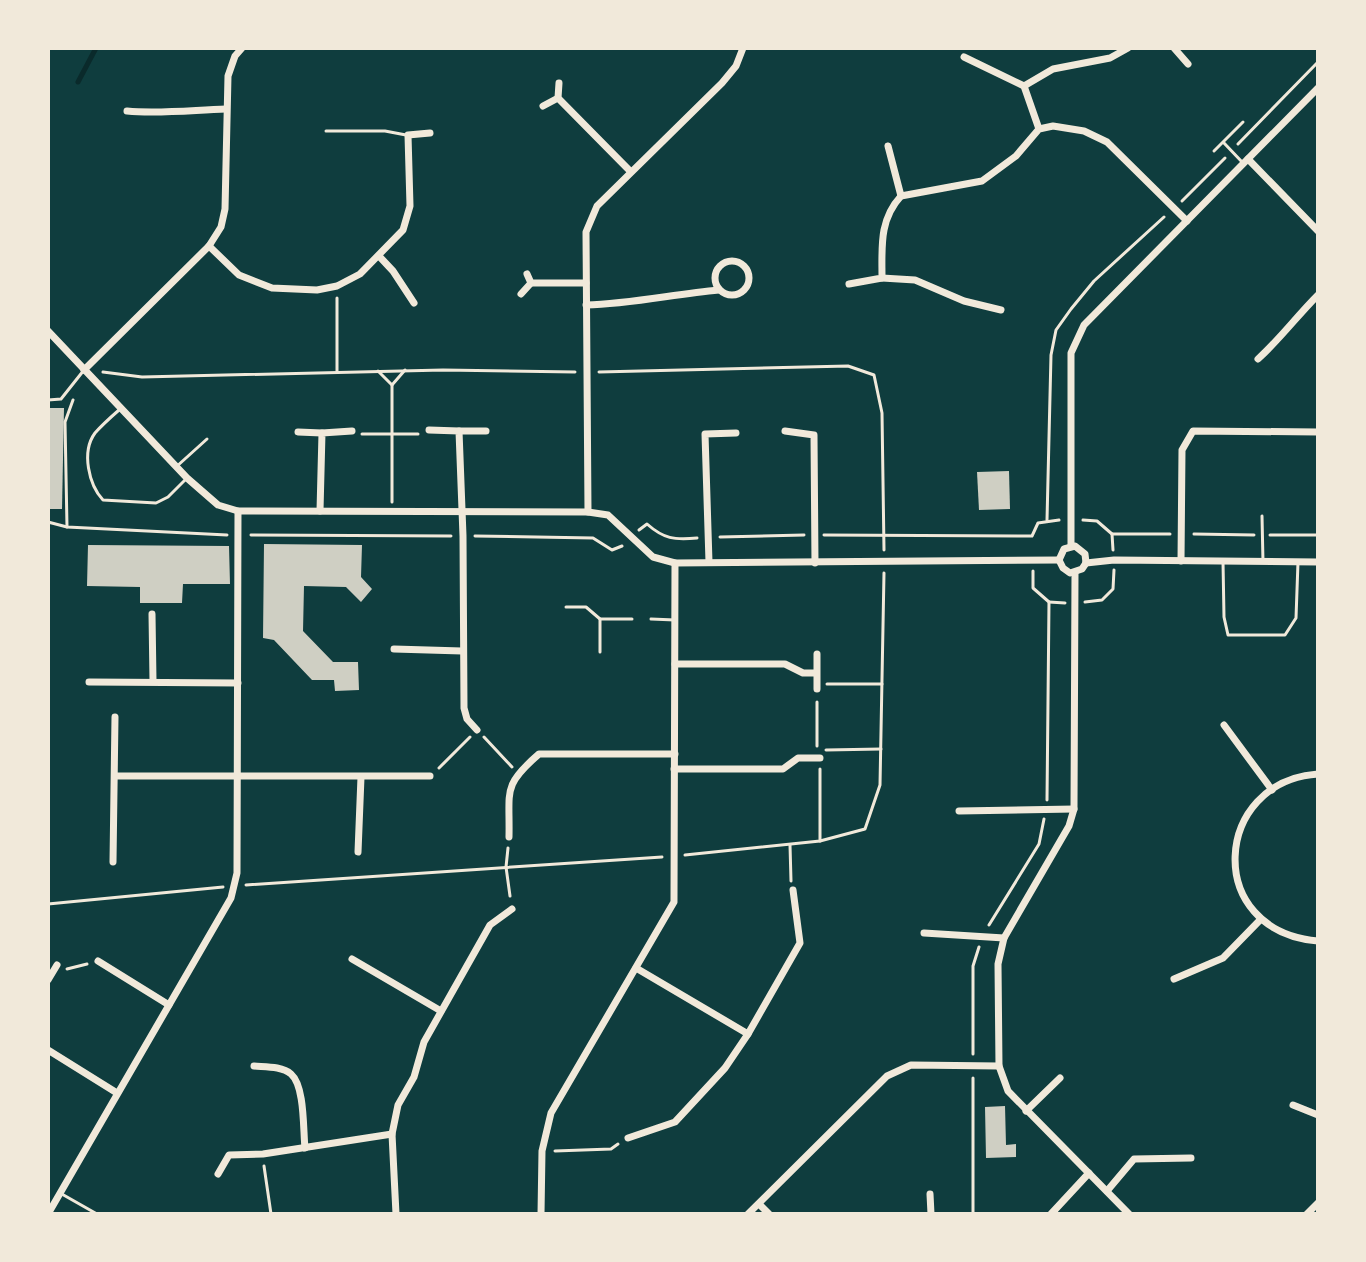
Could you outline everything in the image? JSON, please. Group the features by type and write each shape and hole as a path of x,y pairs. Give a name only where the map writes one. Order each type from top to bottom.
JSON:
{"street":[{"path":"84,370 209,246 221,227 225,209 228,76 235,56 242,48"},
{"path":"588,512 586,232 597,206 722,83 736,66 743,48"},
{"path":"1024,86 1053,69 1110,58 1128,48"},
{"path":"1174,48 1188,64"},
{"path":"964,57 1024,86 1039,129"},
{"path":"559,83 558,98 630,171"},
{"path":"1071,546 1071,353 1084,325 1318,88"},
{"path":"543,106 558,98"},
{"path":"127,111 149,113 226,109"},
{"path":"882,278 882,228 891,207 901,196 982,181 1016,156 1039,129 1053,126 1084,131 1107,142 1187,221"},
{"path":"209,246 239,275 272,288 317,290 337,286 360,274 403,230 410,206 408,135 430,133"},
{"path":"888,146 901,196"},
{"path":"1246,161 1318,231"},
{"path":"379,256 414,303"},
{"path":"586,305 628,304 671,294 719,290 734,295 744,291 749,281 744,265 733,260 721,263 714,279 719,290"},
{"path":"527,274 531,283"},
{"path":"849,284 882,278 915,280 964,301 1001,310"},
{"path":"521,294 531,283 586,283"},
{"path":"1258,359 1318,295"},
{"path":"48,331 187,478 218,505 238,511 588,512 608,515 653,557 675,563 1059,560"},
{"path":"429,430 486,431"},
{"path":"298,432 352,431"},
{"path":"459,431 464,708 467,719 477,730"},
{"path":"785,431 814,435 815,563"},
{"path":"1181,561 1182,450 1193,431 1318,432"},
{"path":"320,511 322,433"},
{"path":"709,562 705,434 736,433"},
{"path":"48,1214 231,898 237,873 238,511"},
{"path":"1071,546 1083,550 1086,563 1075,573 1066,571 1059,560 1061,552 1071,546"},
{"path":"1086,563 1114,560 1318,562"},
{"path":"541,1214 542,1151 551,1113 674,902 675,563"},
{"path":"1075,573 1074,809 1069,826 1004,938 998,964 999,1066 1008,1091 1129,1214"},
{"path":"152,614 153,681"},
{"path":"394,649 462,651"},
{"path":"817,654 817,689"},
{"path":"675,664 785,664 803,673 816,673"},
{"path":"89,682 238,683"},
{"path":"113,862 115,717"},
{"path":"1224,725 1272,790"},
{"path":"509,837 510,784 517,772 539,754 675,754"},
{"path":"674,769 783,769 798,758 820,758"},
{"path":"1318,774 1291,779 1272,790 1251,809 1237,835 1234,872 1243,896 1261,919 1283,934 1318,941"},
{"path":"115,776 430,776"},
{"path":"358,852 361,777"},
{"path":"959,811 1074,809"},
{"path":"628,1138 675,1122 725,1068 748,1034 800,943 793,890"},
{"path":"396,1214 392,1134 398,1105 414,1077 424,1042 490,925 512,909"},
{"path":"1174,979 1223,958 1261,919"},
{"path":"924,933 1004,938"},
{"path":"352,959 441,1011"},
{"path":"98,961 169,1005"},
{"path":"636,968 748,1034"},
{"path":"48,1050 117,1093"},
{"path":"748,1214 887,1076 911,1065 999,1066"},
{"path":"254,1066 277,1068 291,1074 299,1088 305,1148"},
{"path":"1026,1111 1060,1078"},
{"path":"1293,1105 1318,1115"},
{"path":"218,1174 229,1155 263,1154 392,1134"},
{"path":"1107,1191 1134,1159 1191,1158"},
{"path":"1051,1214 1089,1173"},
{"path":"930,1194 931,1214"},
{"path":"1307,1214 1318,1203"},
{"path":"759,1204 769,1214"}],"lane":[{"path":"1214,151 1243,122"},
{"path":"326,131 385,131 408,135"},
{"path":"1223,143 1246,161"},
{"path":"48,400 61,399 84,370"},
{"path":"120,408 93,435 89,446 89,477 93,490 103,500 156,503 168,497 187,478"},
{"path":"176,467 207,439"},
{"path":"1262,516 1263,562"},
{"path":"1223,562 1224,617 1228,635 1285,635 1296,618 1298,562"},
{"path":"566,607 586,607 600,619 632,619"},
{"path":"600,619 600,652"},
{"path":"651,619 675,620"},
{"path":"60,1193 97,1214"}],"path":[{"path":"337,286 337,372"},
{"path":"48,904 234,885 676,856 820,841 865,829 880,785 885,537 882,413 874,375 848,366 587,372 406,370 142,377 84,370"},
{"path":"392,510 392,385 406,370"},
{"path":"378,371 392,385"},
{"path":"67,527 65,422 75,396"},
{"path":"352,431 356,434 392,435 422,434 429,430"},
{"path":"1112,534 1113,589 1102,600 1049,602 1033,588 1032,536 1038,523 1097,521 1112,534 1318,535"},
{"path":"48,522 67,527 238,535 593,538 612,550 620,548 647,524 661,536 672,540 815,535 1032,536"},
{"path":"973,1214 973,966 983,935 1039,844 1047,808 1049,602"},
{"path":"881,749 818,750 816,737 817,689 824,684 882,684"},
{"path":"430,776 477,730 517,772"},
{"path":"820,758 820,841"},
{"path":"509,837 506,867 512,909"},
{"path":"790,845 793,890"},
{"path":"53,973 98,961"},
{"path":"542,1151 611,1149 628,1138"},
{"path":"263,1154 271,1214"}],"building":[{"path":"48,408 64,408 62,509 48,509"},
{"path":"1009,471 1010,509 979,510 977,472"},
{"path":"264,544 362,545 361,577 372,589 361,602 346,587 304,586 303,631 333,662 358,662 359,690 335,691 334,680 312,680 274,640 263,638"},
{"path":"88,545 229,546 230,584 183,584 182,603 140,603 140,587 87,586"},
{"path":"1005,1106 1006,1145 1016,1144 1016,1157 986,1158 985,1107"}],"waterway":[{"path":"78,82 96,48"}]}
